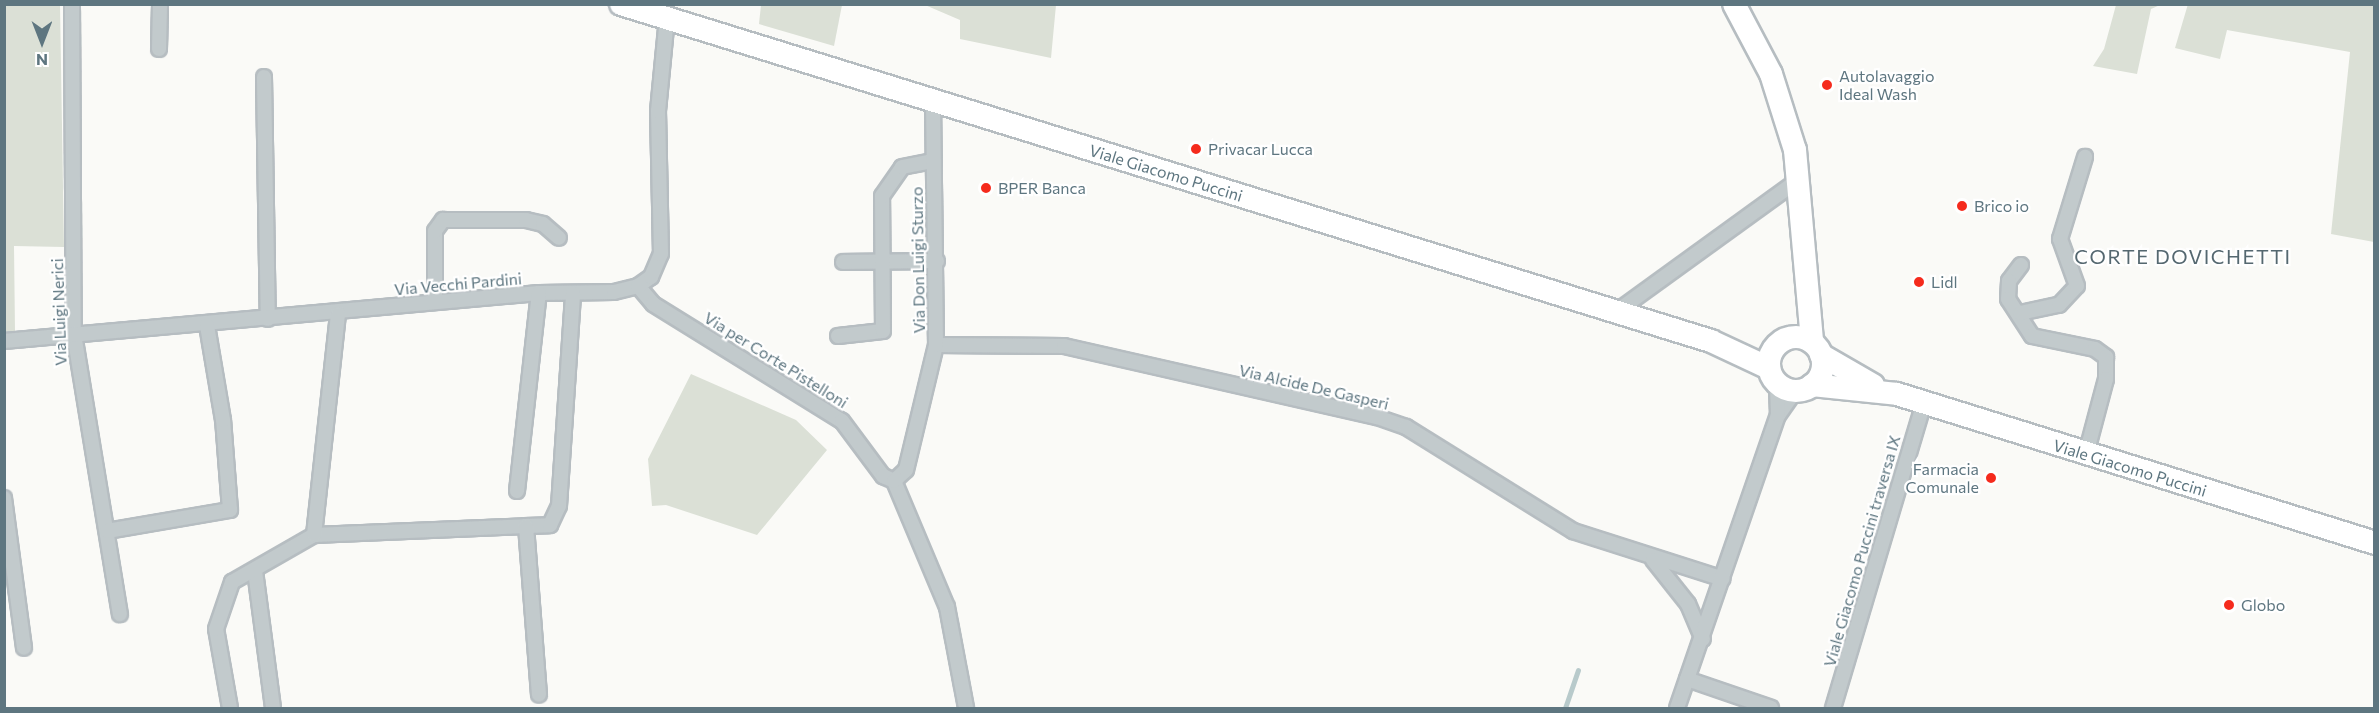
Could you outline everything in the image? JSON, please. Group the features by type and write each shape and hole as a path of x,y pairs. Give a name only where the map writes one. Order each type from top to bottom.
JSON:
{"main road":[{"name":"Viale Giacomo Puccini","path":"621,4 1711,341 1786,369 1924,402 2374,543"},
{"path":"1734,4 1781,98 1800,179 1805,248 1816,348 1821,372 1786,369 1805,248"},
{"name":"Viale Giacomo Puccini","path":"1786,369 1816,348 1885,391"}],"street":[{"name":"Via Luigi Nerici","path":"72,4 74,334 120,614"},
{"path":"159,49 160,4"},
{"path":"638,286 651,276 661,254 658,111 667,18"},
{"path":"264,77 268,320"},
{"name":"Via Don Luigi Sturzo","path":"894,481 906,470 936,345 933,101"},
{"path":"2020,313 2059,305 2077,286 2060,239 2085,157"},
{"path":"838,336 883,331 882,196 888,180 902,167 933,161"},
{"path":"1616,312 1800,179"},
{"path":"435,301 435,231 442,220 526,220 543,224 559,238"},
{"path":"843,262 936,261"},
{"path":"2022,265 2007,289 2008,299 2020,313 2032,336 2103,351 2106,379 2086,454"},
{"name":"Via Vecchi Pardini","path":"4,341 338,314 435,301 638,286"},
{"name":"Via per Corte Pistelloni","path":"638,286 653,304 842,421 883,476 894,481 947,607 966,708"},
{"path":"230,708 216,629 232,582 255,571 314,535 550,525 559,506 573,292"},
{"path":"517,491 539,293"},
{"path":"314,535 338,314"},
{"path":"106,531 230,510 223,420 207,325"},
{"name":"Via Alcide De Gasperi","path":"936,345 1064,346 1377,417 1406,427 1573,531 1653,560 1723,579"},
{"path":"1677,708 1703,639 1778,415 1786,369"},
{"path":"1778,415 1786,369"},
{"name":"Viale Giacomo Puccini traversa IX","path":"1833,708 1924,402"},
{"path":"4,498 24,648"},
{"path":"526,526 539,695"},
{"path":"1653,560 1688,604 1703,639"},
{"path":"255,571 273,708"},
{"path":"1687,679 1771,708"}],"shaded area":[{"path":"5,4 60,5 64,247 14,246 15,331 5,332"},
{"path":"2188,4 2374,5 2374,242 2331,234 2350,52 2227,30 2220,59 2175,48"},
{"path":"761,5 842,5 834,46 759,24"},
{"path":"925,5 1056,5 1051,58 960,39 960,20"},
{"path":"2116,5 2160,5 2151,9 2137,74 2093,66 2104,49"},
{"path":"691,374 796,420 827,450 757,535 666,505 652,506 648,459"}],"waterway":[{"path":"1565,708 1578,670"}],"place":[{"name":"Autolavaggio Ideal Wash","path":"1827,85"},
{"name":"Privacar Lucca","path":"1196,149"},
{"name":"BPER Banca","path":"986,188"},
{"name":"Brico io","path":"1962,206"},
{"name":"Lidl","path":"1919,282"},
{"name":"Farmacia Comunale","path":"1991,478"},
{"name":"Globo","path":"2229,605"}],"district":[{"name":"CORTE DOVICHETTI","path":"2183,256"}]}
